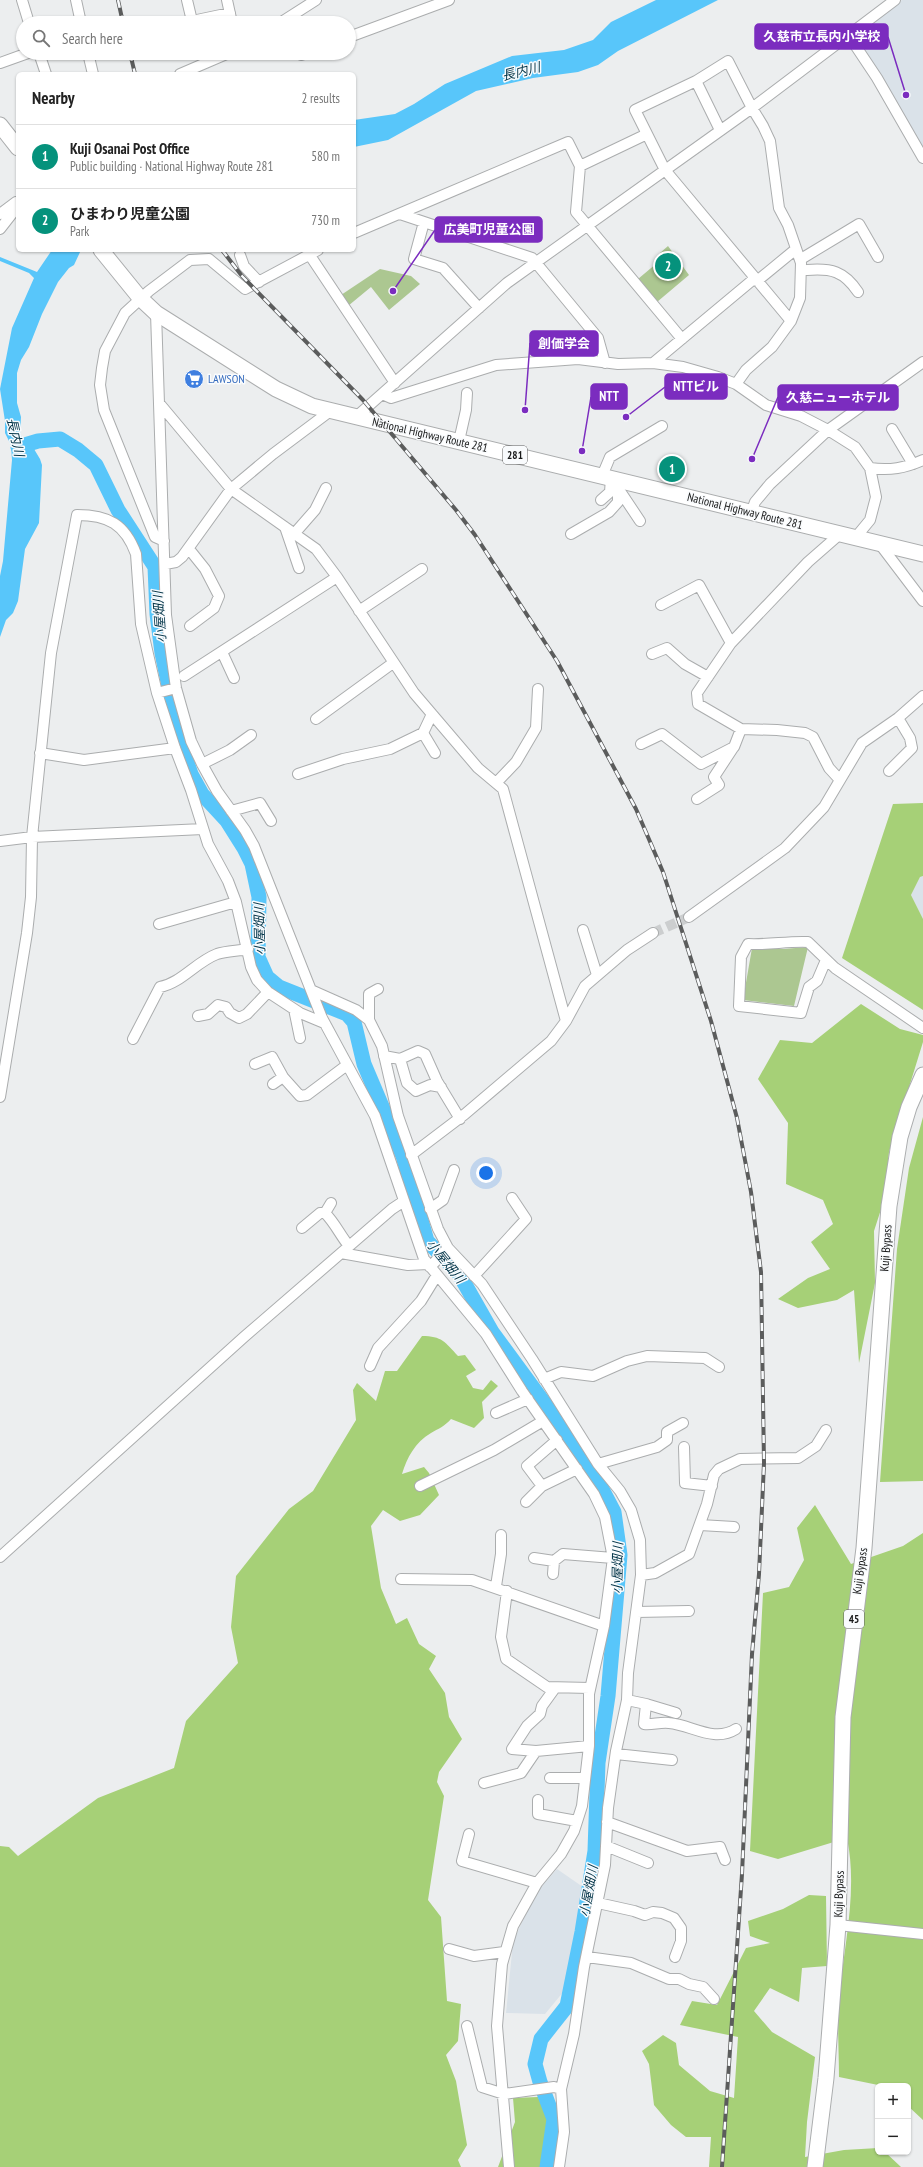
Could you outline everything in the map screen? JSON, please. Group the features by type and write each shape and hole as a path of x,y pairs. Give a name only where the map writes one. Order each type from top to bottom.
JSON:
{"highway":[{"path":"0,125 16,145"},
{"name":"National Highway Route 281","path":"103,252 138,295 156,313 296,400 329,412 459,441 610,481 856,537 923,554"},
{"name":"Kuji Bypass","path":"815,2167 826,2078 838,1925 843,1717 864,1548 889,1206 900,1137 909,1107 923,1075"}],"street":[{"path":"22,0 27,16"},
{"path":"76,0 79,16"},
{"path":"187,0 191,16"},
{"path":"227,0 231,16"},
{"path":"291,16 316,0"},
{"path":"356,34 449,0"},
{"path":"356,418 508,283 752,108 895,0"},
{"path":"849,36 877,78 923,158"},
{"path":"0,63 16,57"},
{"path":"41,60 45,72"},
{"path":"90,60 93,72"},
{"path":"185,72 212,60"},
{"path":"736,384 746,370 772,347 791,321 800,298 800,259 788,225 779,208 770,141 764,126 752,108 728,61 696,81 635,110 665,170 791,321"},
{"path":"696,81 720,130"},
{"path":"580,166 647,134"},
{"path":"356,231 568,142 580,166 575,209 576,212 682,339"},
{"path":"0,214 16,202"},
{"path":"0,229 16,209"},
{"path":"400,214 532,258 598,338 605,363"},
{"path":"424,222 414,259 443,268 479,308"},
{"path":"800,259 859,224 878,257"},
{"path":"653,363 796,249"},
{"path":"164,541 155,538 104,410 100,385 105,351 125,313 138,295 190,260 209,259 245,289 313,252 394,384"},
{"path":"240,255 244,266 259,282"},
{"path":"807,270 825,269 842,274 858,292"},
{"path":"156,313 166,615 174,688 191,741 217,791 254,846 323,1021 375,1116 424,1259 431,1265 437,1275 486,1334 528,1399 594,1494 605,1517 613,1558 604,1626 590,1688 589,1746 582,1806 577,1821 561,1854 537,1883 513,1926 504,1952 497,2026 504,2094 509,2167"},
{"path":"382,394 391,398 496,365 578,359 605,363 653,363 683,367 736,384 766,405 801,416 828,430 855,448 870,468 876,497 875,507 870,520 856,537"},
{"path":"751,513 755,502 770,484 828,430 923,362"},
{"path":"459,441 466,410 467,393"},
{"path":"159,403 231,490 316,549 338,578 414,693 478,768 497,782 503,789 566,1021"},
{"path":"165,564 176,562 189,549 231,490 273,454 329,412"},
{"path":"602,500 610,492 610,457 662,426"},
{"path":"892,429 913,464"},
{"path":"870,468 886,470 913,464 923,460"},
{"path":"610,481 640,521"},
{"path":"571,534 609,512 618,502 610,481"},
{"path":"294,534 315,510 326,488"},
{"path":"0,1097 27,933 31,896 32,837 51,653 77,515 104,517 125,532 136,554 141,624 159,692 175,748 192,790 208,844 228,881 236,902 251,967 257,980 268,992 294,1009 323,1021"},
{"path":"285,527 299,568"},
{"path":"840,534 808,562 731,643 697,693 698,704 741,729 777,730 805,733 813,737 829,768 840,780"},
{"path":"879,543 923,600"},
{"path":"189,549 205,569 219,596 214,608 190,626"},
{"path":"359,611 422,569"},
{"path":"184,676 338,578"},
{"path":"661,605 699,586 731,643"},
{"path":"652,654 667,648 685,664 708,677"},
{"path":"222,652 234,678"},
{"path":"316,719 393,663"},
{"path":"159,692 174,688"},
{"path":"497,782 516,762 536,728 538,689"},
{"path":"689,917 785,848 824,807 862,743 898,718 923,696"},
{"path":"298,774 343,759 390,749 423,733 432,714"},
{"path":"889,771 912,748 910,738 898,718"},
{"path":"697,799 719,785 714,777 734,747 741,729"},
{"path":"423,733 435,753"},
{"path":"641,744 662,734 702,764 734,747"},
{"path":"202,764 230,750 251,735"},
{"path":"40,754 84,760 175,748"},
{"path":"231,811 260,803 271,821"},
{"path":"0,841 32,837 203,829"},
{"path":"159,924 236,902"},
{"path":"583,930 597,975"},
{"path":"411,1155 460,1119 551,1041 566,1021 585,986 627,950 653,933"},
{"path":"826,960 817,981 810,987 801,1013 738,1006 741,957 748,944 768,945 792,941 808,942 826,960 923,1028"},
{"path":"133,1039 160,987 169,985 191,969 217,954 248,949"},
{"path":"369,1020 369,994 378,989"},
{"path":"198,1016 208,1014 218,1005 226,1007 230,1013 239,1018 247,1014 268,992"},
{"path":"312,993 356,1010 369,1020 382,1046 391,1092 411,1155 430,1209 447,1250 482,1284 598,1464 620,1491 631,1510 640,1540 641,1575 626,1690 627,1700 616,1754 608,1822 605,1865 574,2034 557,2088 564,2132 559,2167"},
{"path":"294,1009 300,1038"},
{"path":"384,1056 400,1059 418,1051 425,1054 441,1087 460,1119"},
{"path":"255,1064 272,1057 283,1077 300,1096 307,1095 348,1065"},
{"path":"400,1059 407,1084 416,1091 430,1085 441,1087"},
{"path":"273,1084 283,1077"},
{"path":"430,1209 443,1200 454,1170"},
{"path":"474,1276 526,1219 512,1198"},
{"path":"0,1557 244,1337 392,1209 404,1201"},
{"path":"302,1228 320,1214 325,1213 331,1203"},
{"path":"325,1213 336,1225 338,1233 349,1246"},
{"path":"341,1253 408,1265 431,1265 447,1250"},
{"path":"370,1366 378,1348 421,1301 437,1275"},
{"path":"544,1378 561,1372 592,1376 627,1361 647,1356 705,1358 719,1367"},
{"path":"496,1413 528,1399"},
{"path":"420,1486 494,1450 543,1421"},
{"path":"598,1464 657,1448 667,1440 667,1432 683,1423"},
{"path":"641,1575 655,1573 689,1554 700,1525 714,1475 719,1469 740,1459 798,1458 816,1446 826,1430"},
{"path":"542,1486 527,1466 557,1440"},
{"path":"684,1447 685,1483 712,1486"},
{"path":"526,1502 542,1486 577,1468"},
{"path":"700,1525 734,1527"},
{"path":"496,1586 501,1554 501,1535"},
{"path":"534,1558 554,1561 564,1554 613,1558"},
{"path":"553,1574 554,1561"},
{"path":"401,1579 472,1580 496,1586 507,1592 604,1626"},
{"path":"507,1592 501,1637 506,1659 536,1681 547,1687 590,1688"},
{"path":"636,1612 689,1611"},
{"path":"555,1688 542,1706 540,1714 527,1726 512,1748 536,1751 589,1746"},
{"path":"627,1700 676,1713"},
{"path":"646,1704 644,1724 652,1725 668,1723 711,1734 728,1734 736,1729"},
{"path":"484,1783 521,1772 536,1751"},
{"path":"616,1754 672,1760"},
{"path":"550,1778 585,1778"},
{"path":"538,1800 538,1814 577,1821"},
{"path":"608,1822 688,1851 720,1847 725,1860"},
{"path":"469,1834 462,1861 537,1883"},
{"path":"606,1846 648,1863"},
{"path":"598,1903 634,1910 645,1915 653,1912 662,1913 674,1918 682,1928 681,1941 675,1957"},
{"path":"838,1925 923,1934"},
{"path":"449,1949 474,1956 504,1952"},
{"path":"587,1957 630,1963 669,1979 679,1979 689,1984 703,1987 714,1999"},
{"path":"467,2026 482,2087 504,2094 557,2088"}],"shaded area":[{"path":"902,0 923,0 923,153 856,37"},
{"path":"923,876 923,919 911,895 920,877"},
{"path":"557,1869 583,1887 564,1991 545,2014 506,2013 513,1942 535,1894"}],"green space":[{"path":"668,246 689,275 657,302 638,279 663,258 660,253"},
{"path":"380,269 411,276 420,284 389,310 371,287 348,306 341,295"},
{"path":"923,803 923,876 920,877 911,895 923,919 923,1010 842,958 893,804"},
{"path":"808,947 794,1006 743,1000 752,948 783,949"},
{"path":"861,1004 900,1029 923,1035 923,1042 889,1152 885,1197 874,1231 875,1283 859,1363 854,1290 837,1300 798,1308 778,1299 808,1278 830,1269 811,1242 833,1224 823,1200 786,1184 788,1123 758,1079 780,1040 812,1043"},
{"path":"923,1117 923,1481 880,1482 897,1249 909,1168"},
{"path":"422,1336 429,1336 439,1339 458,1356 465,1355 476,1370 466,1376 473,1388 483,1390 491,1380 498,1386 482,1402 484,1418 474,1428 451,1419 420,1441 409,1456 402,1474 424,1467 429,1473 439,1495 420,1515 400,1521 383,1510 371,1526 381,1588 396,1624 407,1618 419,1644 436,1656 429,1669 445,1693 449,1717 462,1739 439,1772 437,1782 444,1796 428,1900 441,1917 447,2001 461,2004 458,2041 446,2055 456,2081 467,2145 458,2160 461,2167 0,2167 0,1846 9,1847 18,1856 98,1798 174,1768 186,1721 238,1663 231,1627 236,1576 289,1509 313,1491 356,1420 353,1390 357,1383 376,1401 385,1371 397,1371"},
{"path":"815,1505 851,1564 903,1546 923,1533 923,2120 911,2109 911,2083 875,2083 875,2084 839,2077 839,1998 851,1898 850,1858 847,1838 778,1859 750,1851 763,1593 789,1587 804,1560 797,1528"},
{"path":"809,1895 826,1896 827,1966 802,1968 799,2002 770,1988 754,2011 772,2032 815,2057 807,2122 805,2157 844,2150 875,2148 875,2155 888,2155 901,2167 709,2167 711,2137 686,2137 671,2125 654,2105 649,2064 642,2051 663,2035 676,2043 679,2065 710,2091 734,2098 738,2037 680,2025 692,2001 717,2005 746,1948 770,1943 750,1936 748,1921 783,1909"},
{"path":"538,2097 549,2121 548,2167 498,2167 515,2122 513,2098"}],"water":[{"name":"長内川","path":"656,0 718,0 618,51 598,65 578,72 533,78 476,91 388,140 356,147 356,120 395,114 414,104 445,84 512,56 564,50 593,40 611,22"},
{"name":"長内川","path":"51,252 80,252 74,265 69,268 58,282 42,314 29,347 21,360 17,373 17,403 21,417 20,434 24,441 34,449 42,465 39,523 25,549 18,601 13,613 6,620 0,637 0,576 3,561 12,460 11,445 5,433 5,421 0,389 12,328 34,278 29,273 0,261 0,257 37,272"}],"waterway":[{"name":"小屋畑川","path":"18,447 38,441 60,439 78,450 96,465 118,510 155,567 157,614 162,653 181,745 191,774 202,794 227,821 252,864 259,897 258,957 267,977 279,987 347,1014 354,1022 364,1064 403,1156 427,1241 458,1272 492,1332 593,1472 614,1512 620,1555 608,1696 598,1763 595,1851 582,1932 567,2006 541,2039 535,2064 554,2119 547,2167"}],"tunnel":[{"path":"653,933 689,917"}],"railway":[{"path":"118,0 121,16"},
{"path":"132,60 135,72"},
{"path":"224,252 242,276 363,400 456,510 475,535 557,661 636,809 663,872 711,1021 737,1118 751,1192 761,1272 764,1463 759,1574 752,1654 742,1874 722,2167"}],"place":[{"name":"久慈市立長内小学校","path":"906,95"},
{"name":"ひまわり児童公園","path":"668,266"},
{"name":"広美町児童公園","path":"393,291"},
{"name":"LAWSON","path":"194,379"},
{"name":"創価学会","path":"525,410"},
{"name":"NTTビル","path":"626,417"},
{"name":"NTT","path":"582,451"},
{"name":"久慈ニューホテル","path":"752,459"},
{"name":"Kuji Osanai Post Office","path":"672,469"}]}
